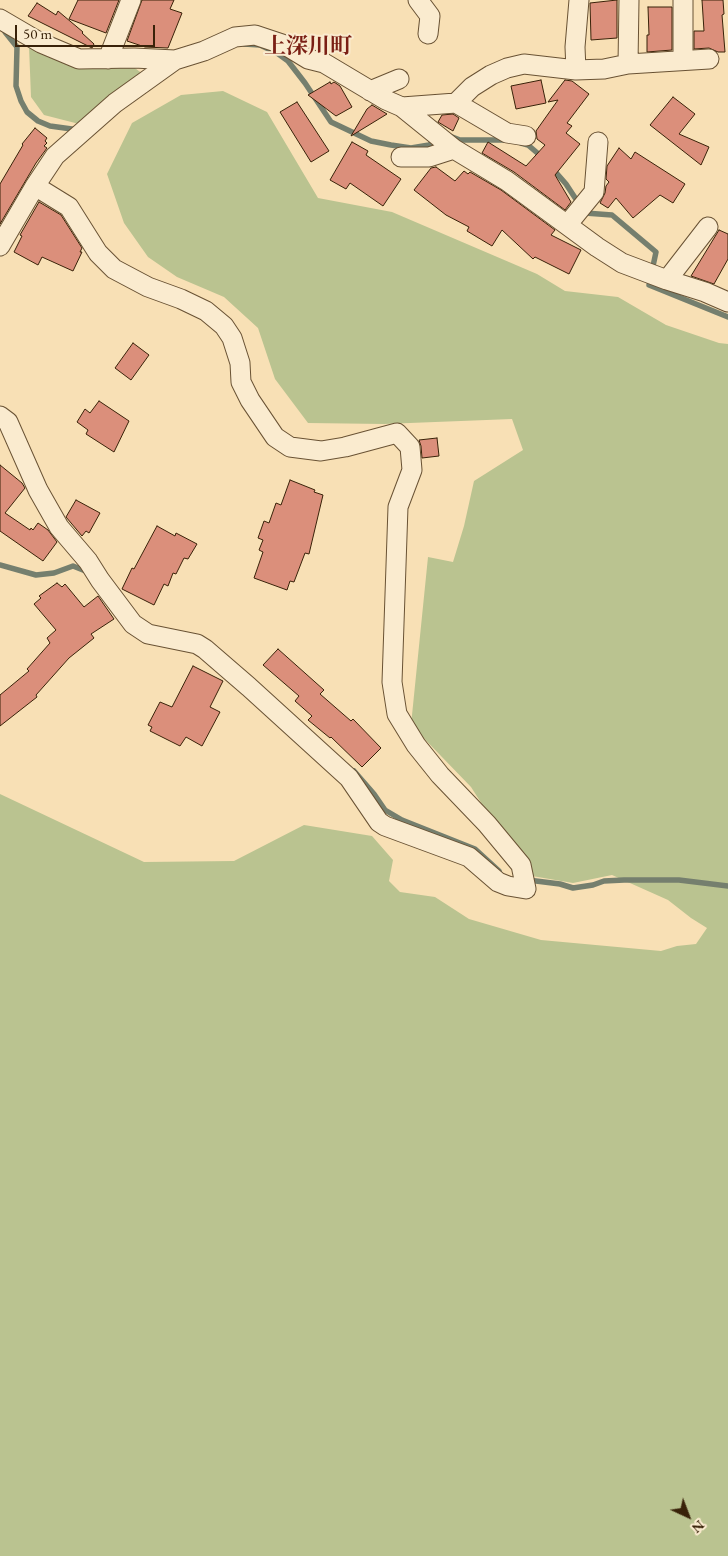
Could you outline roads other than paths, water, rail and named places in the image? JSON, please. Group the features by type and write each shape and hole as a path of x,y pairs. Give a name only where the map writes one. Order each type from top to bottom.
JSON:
{"street":[{"path":"108,59 131,0"},
{"path":"418,0 430,16 428,34"},
{"path":"576,70 575,40 579,0"},
{"path":"628,0 628,64"},
{"path":"683,0 683,60"},
{"path":"0,19 41,43 79,59 134,58 175,60"},
{"path":"0,246 55,156 115,103 175,60 204,51 235,37 255,35 285,45 308,59 324,63 370,91 402,107 454,149 507,180 567,226 622,263 728,302"},
{"path":"456,102 472,87 491,74 524,64 576,70 604,69 628,64 709,59"},
{"path":"370,91 398,79"},
{"path":"402,107 456,102 507,133 526,136"},
{"path":"567,226 594,192 598,142"},
{"path":"401,157 429,156 454,149"},
{"path":"0,416 8,422 38,490 59,527 88,561 133,624 148,634 197,644 205,650 256,693 349,778 379,822 385,826 469,857 498,882 526,889 522,873 487,824 440,775 416,745 397,714 392,682 398,507 412,470 410,447 397,433 345,447 321,451 290,447 275,437 250,400 241,382 240,363 232,338 224,326 206,310 148,288 114,268 98,253 69,207 35,186"},
{"path":"667,280 708,228"}],"waterway":[{"path":"6,27 5,32 17,47 16,86 27,112 38,121 50,126 79,130"},
{"path":"244,44 260,45 288,61 331,122 371,141 391,145 411,148 429,145 437,140"},
{"path":"447,135 460,140 507,140"},
{"path":"521,143 528,145 542,157"},
{"path":"552,168 566,184 585,213 612,215 656,252 649,285 728,317"},
{"path":"0,565 36,575 54,573 73,566 88,572"},
{"path":"354,771 385,810 402,820 475,849 499,871"},
{"path":"528,880 560,884 573,888 604,881 624,880 679,880 728,886"}],"district":[{"name":"上深川町","path":"308,47"}]}
